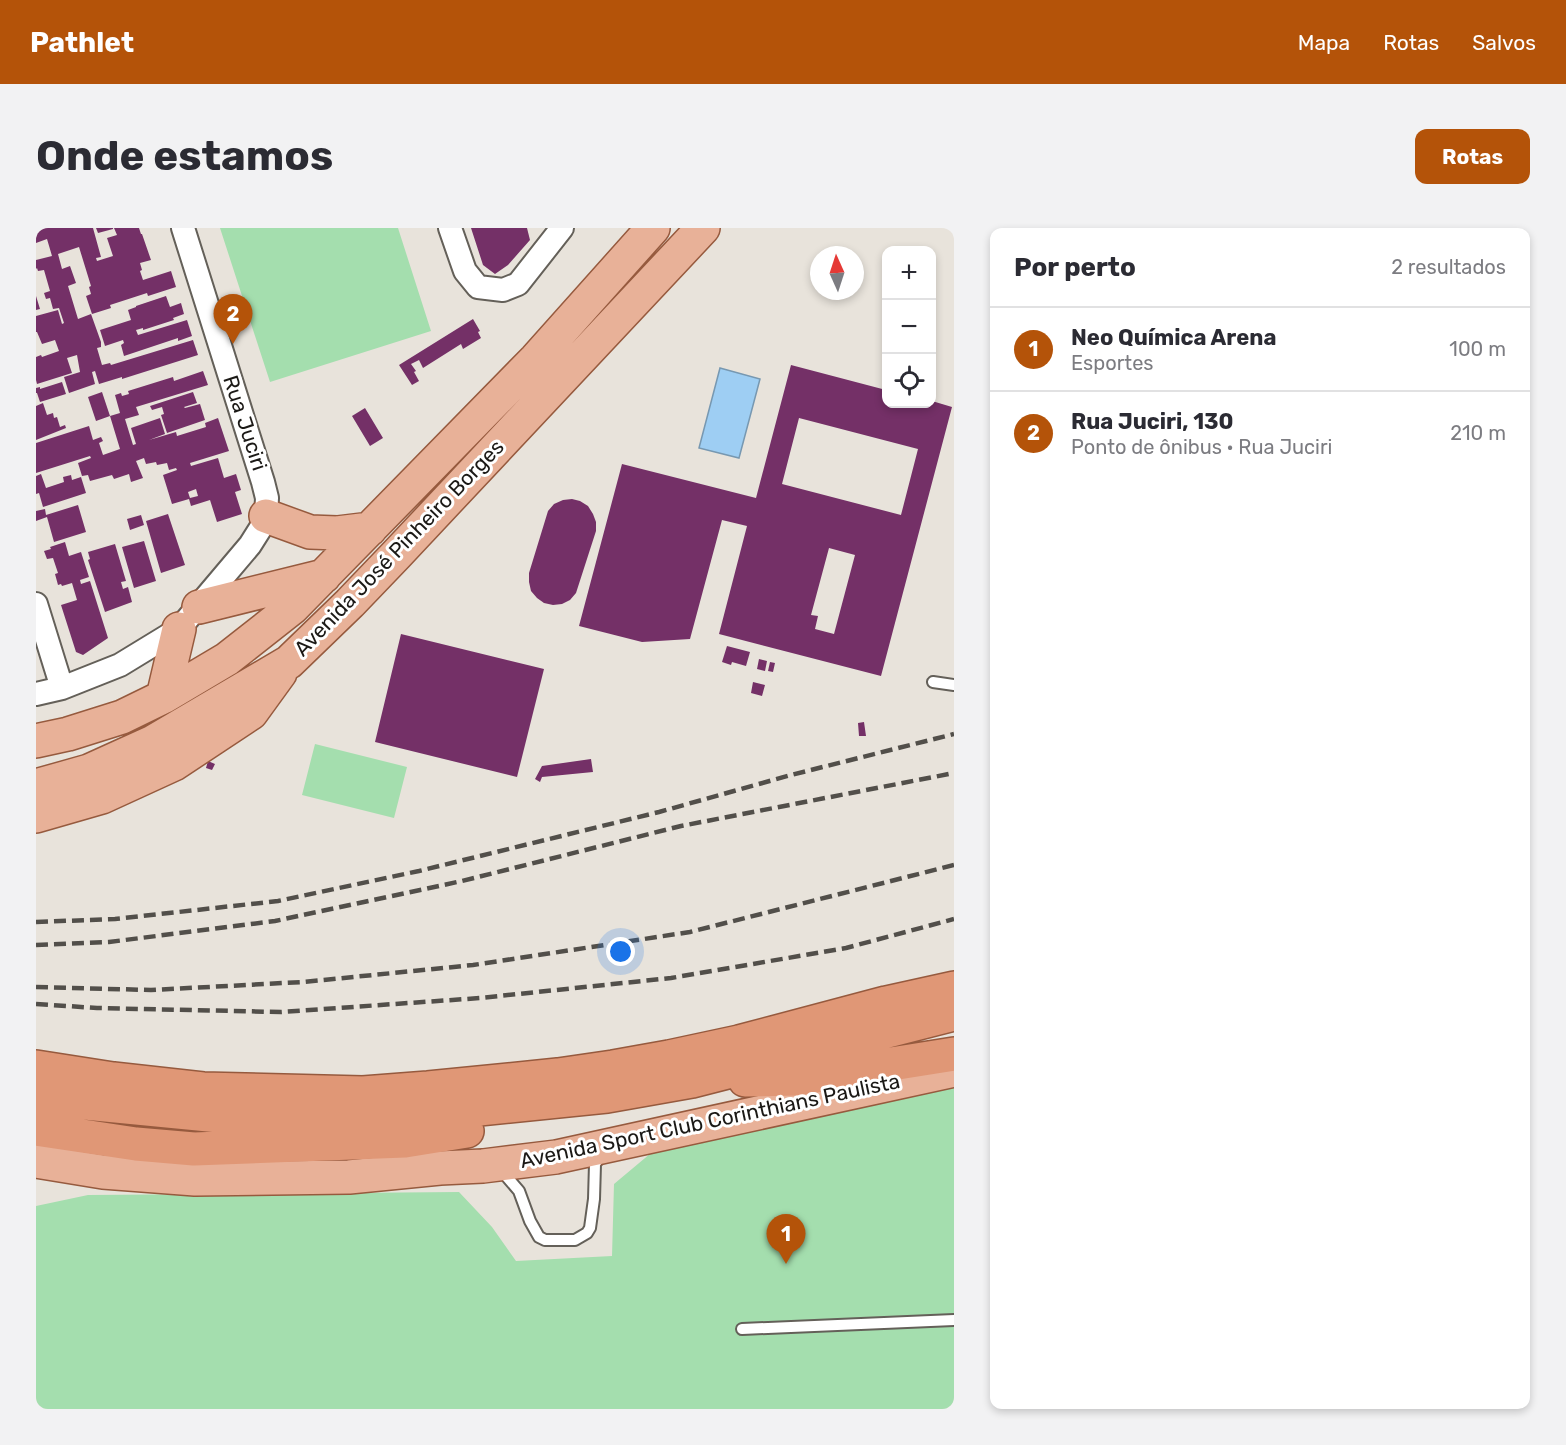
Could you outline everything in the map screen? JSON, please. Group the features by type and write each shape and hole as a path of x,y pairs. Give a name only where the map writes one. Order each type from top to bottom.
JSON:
{"highway":[{"path":"36,1067 113,1079 203,1089 363,1093 450,1087 558,1075 669,1057 740,1042 886,1003 954,988"},
{"name":"Avenida Sport Club Corinthians Paulista","path":"36,1096 219,1116 364,1119 430,1114 607,1096 692,1081 954,1014"},
{"path":"692,1081 797,1079 954,1054"},
{"path":"36,1129 136,1144 194,1149 405,1141 474,1130 554,1113 607,1096"}],"main road":[{"name":"Avenida José Pinheiro Borges","path":"36,741 68,734 122,717 163,697 226,659 293,607 536,359 653,228"},
{"name":"Avenida José Pinheiro Borges","path":"37,806 89,771 153,742 289,662 397,554 703,228"},
{"path":"266,516 310,532 337,533 370,529"},
{"path":"163,697 189,618 324,576"},
{"name":"Avenida Sport Club Corinthians Paulista","path":"36,1161 103,1172 195,1179 349,1177 483,1166 556,1157 954,1070"}],"street":[{"name":"Rua Juciri","path":"183,228 263,482 267,498 266,516"},
{"path":"450,228 465,271 478,287 502,290 518,284 562,228"},
{"path":"36,694 62,687 120,665 189,618 250,545 266,516"},
{"path":"36,604 62,687"}],"lane":[{"path":"933,682 954,684"},
{"path":"483,1166 501,1170 519,1191 530,1221 539,1237 545,1240 575,1240 587,1233 590,1228 595,1164 609,1144"},
{"path":"742,1329 954,1320"}],"green space":[{"path":"220,228 398,228 431,331 270,382"},
{"path":"315,744 407,767 394,818 302,795"},
{"path":"954,1082 954,1409 36,1409 36,1206 88,1195 459,1192 492,1227 516,1261 612,1256 614,1184 657,1148"}],"water":[{"path":"720,368 760,379 739,458 699,448"}],"building":[{"path":"36,228 93,228 101,257 96,258 97,261 113,256 107,238 117,235 114,228 139,228 151,260 140,263 143,280 171,271 176,287 148,296 147,293 110,305 111,308 92,314 86,296 91,294 89,287 91,286 79,247 58,254 62,269 70,266 76,283 68,286 78,319 91,314 101,342 101,347 97,348 102,365 110,363 111,365 193,340 198,355 99,384 95,371 92,372 95,384 69,393 64,377 80,372 77,355 67,358 72,373 37,384 36,357 59,351 55,340 42,344 36,332 36,316 58,310 62,324 64,323 59,308 53,309 50,298 46,299 44,293 50,291 44,270 36,269 36,260 52,256 47,239 36,243"},
{"path":"96,228 113,228 113,229 98,233"},
{"path":"471,228 527,228 530,240 508,265 495,274 483,265"},
{"path":"36,296 40,309 36,310"},
{"path":"166,296 170,307 181,303 184,314 173,318 174,320 136,330 138,335 187,320 192,336 178,341 178,338 124,356 121,345 124,343 123,340 105,346 100,330 131,320 128,310"},
{"path":"473,319 481,338 463,349 461,344 423,368 419,360 411,364 419,381 412,385 399,365"},
{"path":"791,365 882,389 882,408 936,408 936,402 952,407 881,676 719,634 747,526 722,520 690,639 642,642 579,626 622,464 756,498","holes":["799,418 918,449 901,515 782,484","829,548 855,555 834,634 815,629 818,616 811,615"]},
{"path":"203,371 208,385 136,407 139,415 125,419 133,445 136,444 131,428 160,418 165,434 149,440 176,432 177,436 206,427 205,423 218,418 229,451 190,463 191,466 218,458 224,478 236,474 241,490 235,492 242,514 217,522 210,500 191,506 189,499 172,504 163,475 177,470 176,468 169,470 167,463 146,464 144,458 136,461 143,478 131,482 129,474 114,479 112,475 90,481 88,475 82,476 78,463 91,458 90,456 36,473 36,443 89,426 93,440 101,437 103,441 99,443 103,455 120,449 110,416 120,413 115,395 121,393 122,396 129,394 128,391 173,377 174,381","holes":["196,489 198,496 190,498 188,492"]},
{"path":"62,382 66,394 40,402 36,388 40,387 40,389"},
{"path":"102,392 110,416 96,421 88,397"},
{"path":"193,392 197,403 184,407 200,404 205,420 167,433 161,415 164,414 162,407 152,410 150,406"},
{"path":"43,403 47,415 53,413 60,427 65,425 66,428 36,440 36,406"},
{"path":"365,408 383,438 370,446 352,416"},
{"path":"41,474 46,488 64,482 63,477 71,475 72,480 81,477 86,493 43,507 39,493 36,494 36,476"},
{"path":"572,499 588,506 596,522 596,531 576,593 562,604 544,603 531,591 529,573 548,511 554,504"},
{"path":"78,505 86,532 54,542 47,517 36,521 36,511 45,509 46,515"},
{"path":"168,514 185,565 161,573 146,521"},
{"path":"141,515 144,525 130,530 127,519"},
{"path":"144,541 156,581 134,588 122,547"},
{"path":"65,542 69,556 81,552 89,577 80,580 81,584 90,581 108,638 83,655 76,652 61,605 77,600 72,583 58,585 55,574 58,573 53,558 47,559 44,551"},
{"path":"115,544 126,581 121,582 123,589 128,587 132,602 105,612 88,560 90,559 88,552"},
{"path":"401,634 544,669 517,777 375,742"},
{"path":"727,646 750,652 746,666 722,662"},
{"path":"759,659 767,661 765,671 757,669"},
{"path":"770,662 775,663 773,672 768,671"},
{"path":"753,682 765,685 762,696 751,693"},
{"path":"864,722 866,736 859,736 858,723"},
{"path":"591,759 593,772 542,777 540,782 535,779 542,766"},
{"path":"208,761 215,764 212,770 206,768"}],"railway":[{"path":"36,922 115,919 278,901 419,871 659,812 791,775 954,734"},
{"path":"36,945 109,942 275,921 462,881 681,826 954,773"},
{"path":"36,987 151,990 303,982 473,965 690,932 954,865"},
{"path":"36,1004 97,1008 281,1012 480,998 671,978 846,948 954,919"}],"place":[{"name":"Rua Juciri, 130","path":"233,344"},
{"name":"Neo Química Arena","path":"786,1264"}]}
